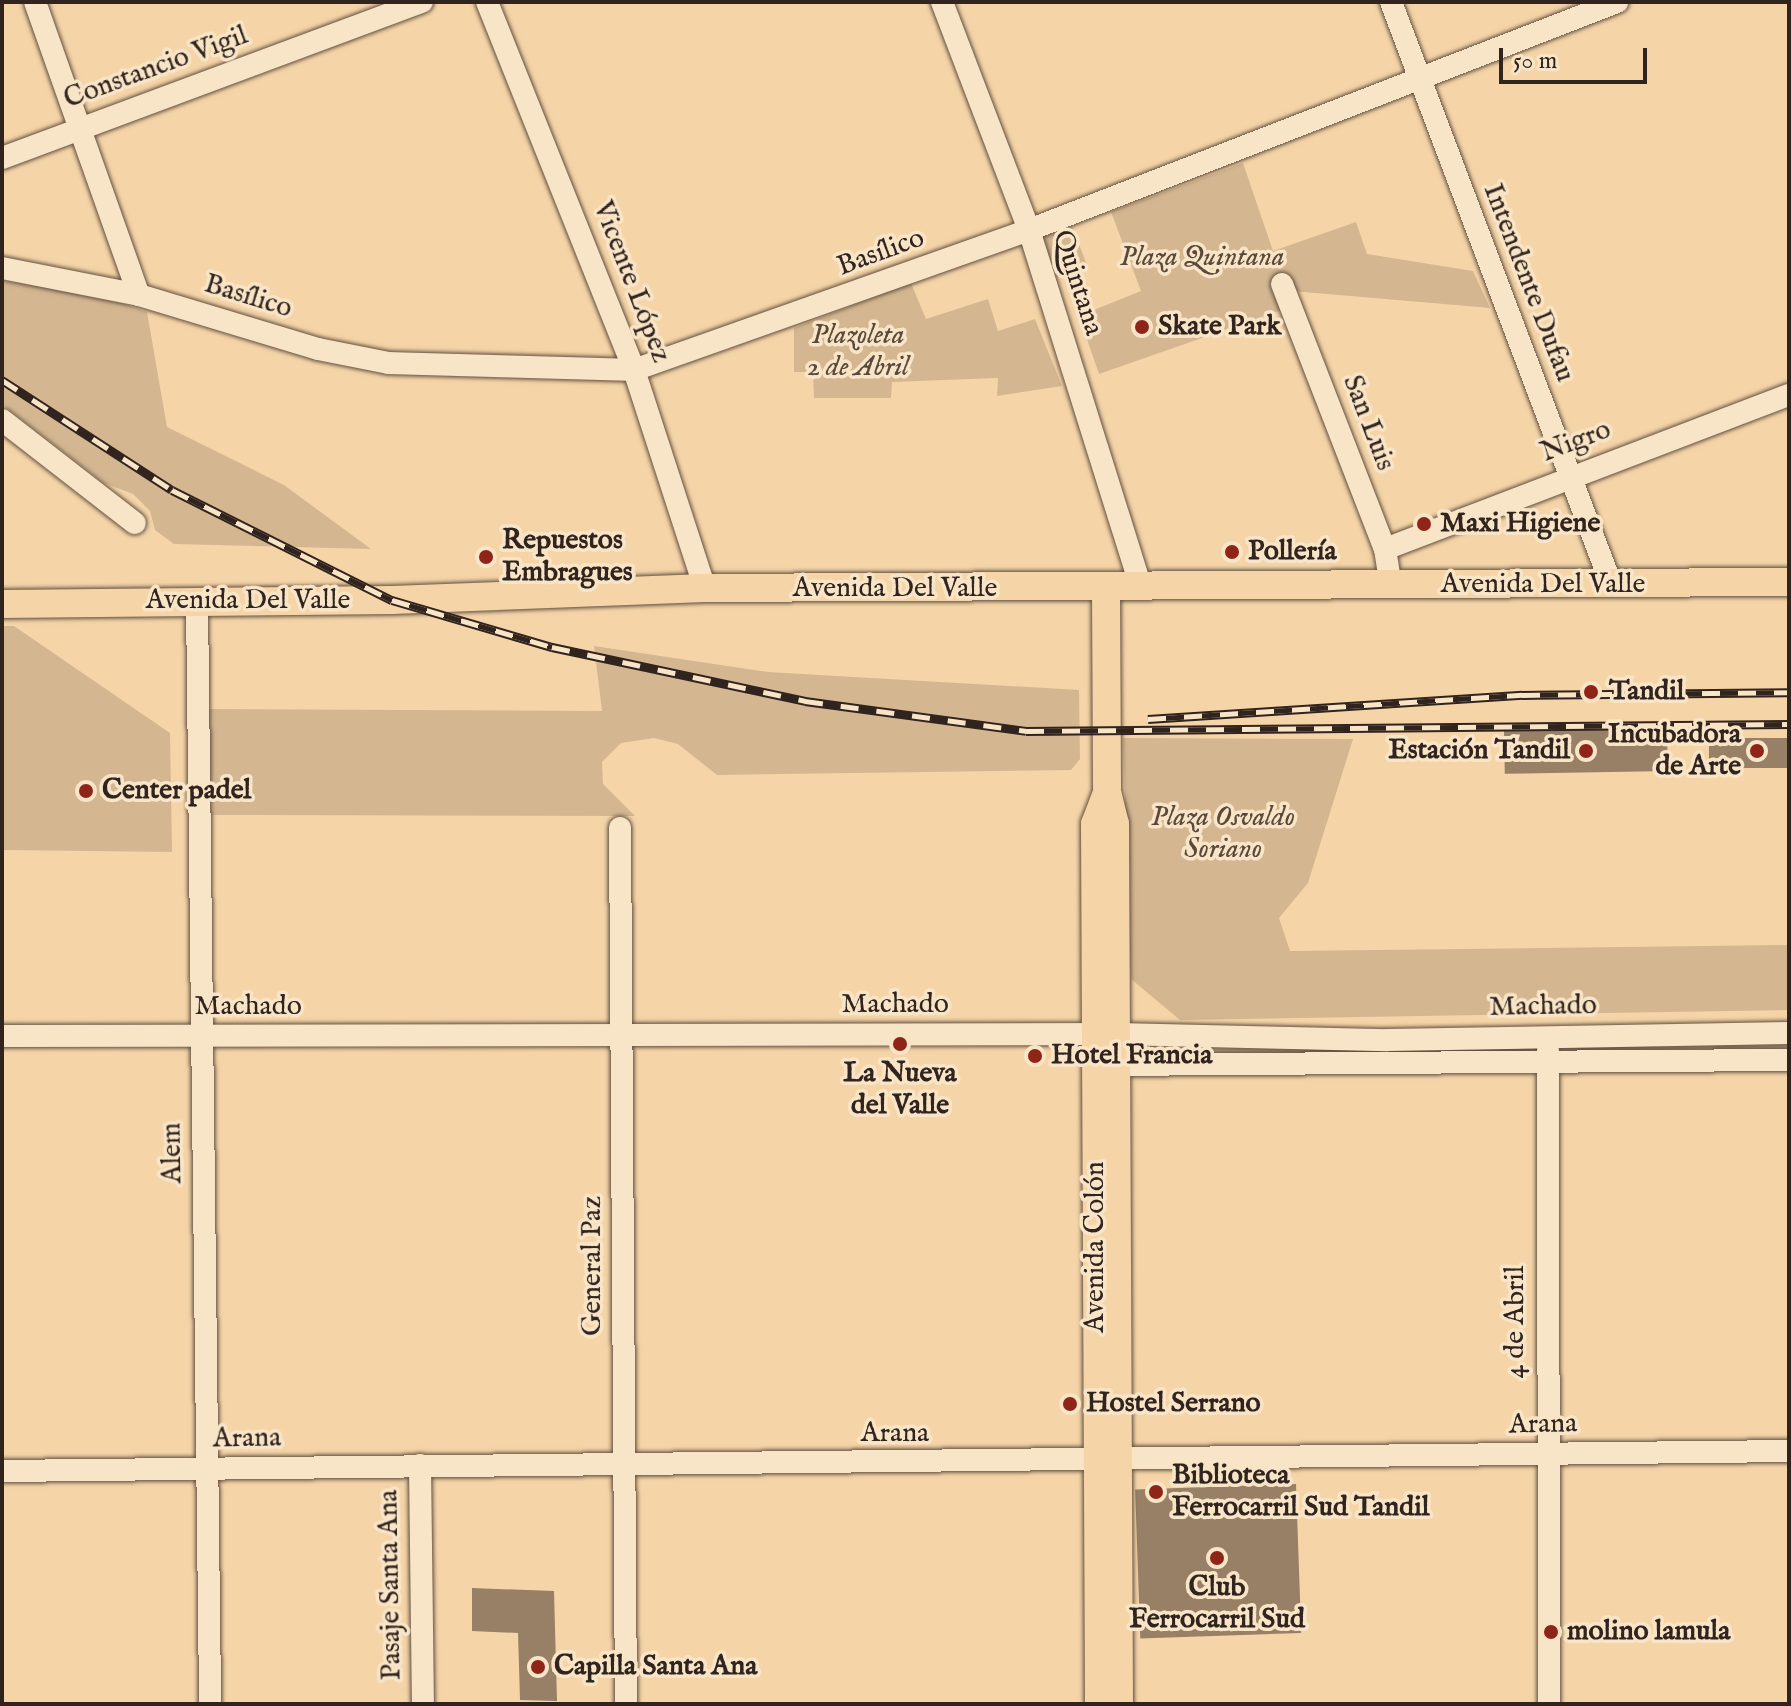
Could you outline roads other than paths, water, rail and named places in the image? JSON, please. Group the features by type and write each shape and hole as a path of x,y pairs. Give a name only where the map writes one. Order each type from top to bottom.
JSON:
{"main road":[{"name":"Avenida Del Valle","path":"2,604 705,588 1106,590 1141,587 1789,582"},
{"name":"Avenida Colón","path":"1099,1704 1107,1463 1106,1034 1115,824 1107,792 1106,590"},
{"name":"Avenida Colón","path":"1107,1463 1119,1704"}],"street":[{"path":"35,2 139,295"},
{"name":"Constancio Vigil","path":"2,158 422,2"},
{"name":"Vicente López","path":"487,2 634,370 705,588"},
{"name":"Quintana","path":"942,2 1029,230 1141,587"},
{"name":"Intendente Dufau","path":"1391,2 1611,584"},
{"name":"Basílico","path":"2,268 139,295 389,363 634,370 1029,230 1421,82 1617,2"},
{"name":"San Luis","path":"1282,284 1385,549 1391,586"},
{"name":"Nigro","path":"1385,549 1569,476 1789,395"},
{"path":"2,420 135,523"},
{"name":"Alem","path":"197,601 210,1704"},
{"name":"General Paz","path":"620,828 626,1704"},
{"name":"Machado","path":"2,1036 1106,1034 1547,1037 1789,1033"},
{"name":"4 de Abril","path":"1547,1037 1545,1454 1549,1704"},
{"name":"Machado","path":"1107,1065 1789,1060"},
{"name":"Arana","path":"2,1471 420,1465 624,1467 1107,1463 1789,1451"},
{"name":"Pasaje Santa Ana","path":"420,1465 423,1704"}],"railway":[{"path":"2,380 172,490 392,600 552,647 805,701 1026,731 1789,724"},
{"path":"1148,719 1522,695 1789,692"}],"place":[{"name":"Skate Park","path":"1142,327"},
{"name":"Maxi Higiene","path":"1424,524"},
{"name":"Pollería","path":"1232,552"},
{"name":"Repuestos Embragues","path":"486,557"},
{"name":"Tandil","path":"1591,692"},
{"name":"Estación Tandil","path":"1586,751"},
{"name":"Incubadora de Arte","path":"1757,751"},
{"name":"Center padel","path":"86,791"},
{"name":"La Nueva del Valle","path":"900,1044"},
{"name":"Hotel Francia","path":"1035,1056"},
{"name":"Hostel Serrano","path":"1070,1404"},
{"name":"Biblioteca Ferrocarril Sud Tandil","path":"1156,1492"},
{"name":"Club Ferrocarril Sud","path":"1217,1558"},
{"name":"molino lamula","path":"1551,1632"},
{"name":"Capilla Santa Ana","path":"538,1667"}],"park label":[{"name":"Plaza Quintana","path":"1202,258"},
{"name":"Plazoleta 2 de Abril","path":"858,352"},
{"name":"Plaza Osvaldo Soriano","path":"1223,834"}]}
